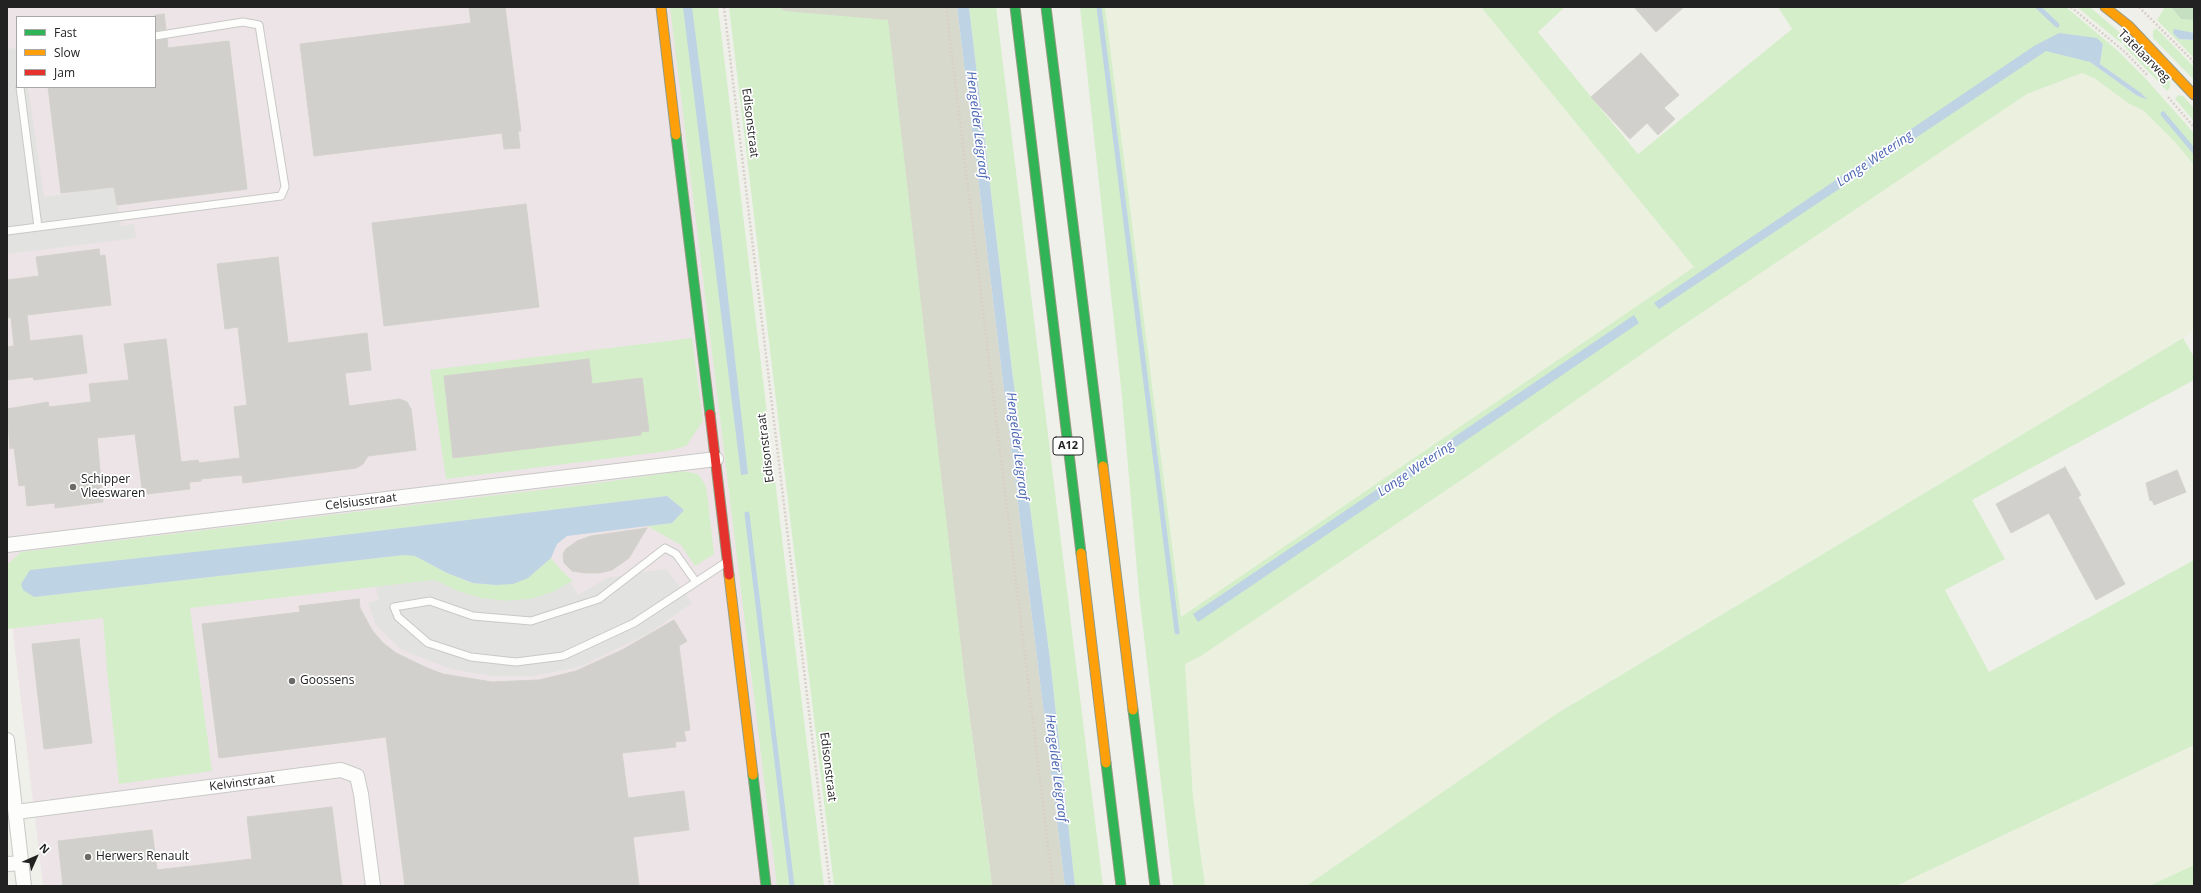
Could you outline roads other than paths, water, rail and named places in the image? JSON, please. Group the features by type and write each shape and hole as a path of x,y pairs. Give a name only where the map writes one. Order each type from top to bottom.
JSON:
{"main road":[{"path":"661,7 766,886"},
{"name":"A12","path":"1015,7 1120,886"},
{"name":"A12","path":"1046,7 1155,886"},
{"name":"Tatelaarweg","path":"2105,7 2129,26 2194,95"}],"street":[{"name":"Celsiusstraat","path":"7,545 716,459"},
{"path":"7,740 24,886"},
{"name":"Kelvinstraat","path":"16,812 340,770 357,776 373,886"},
{"path":"7,864 22,863"}],"lane":[{"path":"7,231 280,196 285,187 259,25 243,22 156,36"},
{"path":"20,88 38,227"},
{"path":"696,582 676,554 665,548 599,599 531,621 473,616 430,601 394,607 398,617 428,643 470,657 516,662 563,656 634,623 728,561"}],"water":[{"path":"683,7 692,7 721,235 748,474 741,475"},
{"name":"Hengelder Leigraaf","path":"957,7 969,7 1012,370 1050,659 1075,886 1065,886"},
{"path":"2174,29 2194,33 2194,40 2179,39 2173,33"},
{"name":"Lange Wetering","path":"2059,33 2097,38 2103,44 2100,64 2141,93 2148,100 2136,95 2090,62 2046,51 1659,309 1654,303 2034,46"},
{"name":"Lange Wetering","path":"1634,315 1639,323 1198,622 1193,614"},
{"path":"667,496 684,510 672,523 567,536 557,544 551,558 528,578 513,584 496,585 473,583 447,573 415,556 404,555 34,597 23,590 21,584 30,570 285,542"}],"waterway":[{"path":"1099,7 1177,632"},
{"path":"2038,7 2057,25"},
{"path":"2163,114 2194,151"},
{"path":"747,514 792,886"}],"place":[{"name":"Schipper Vleeswaren","path":"73,487"},
{"name":"Goossens","path":"292,681"},
{"name":"Herwers Renault","path":"88,857"}]}
